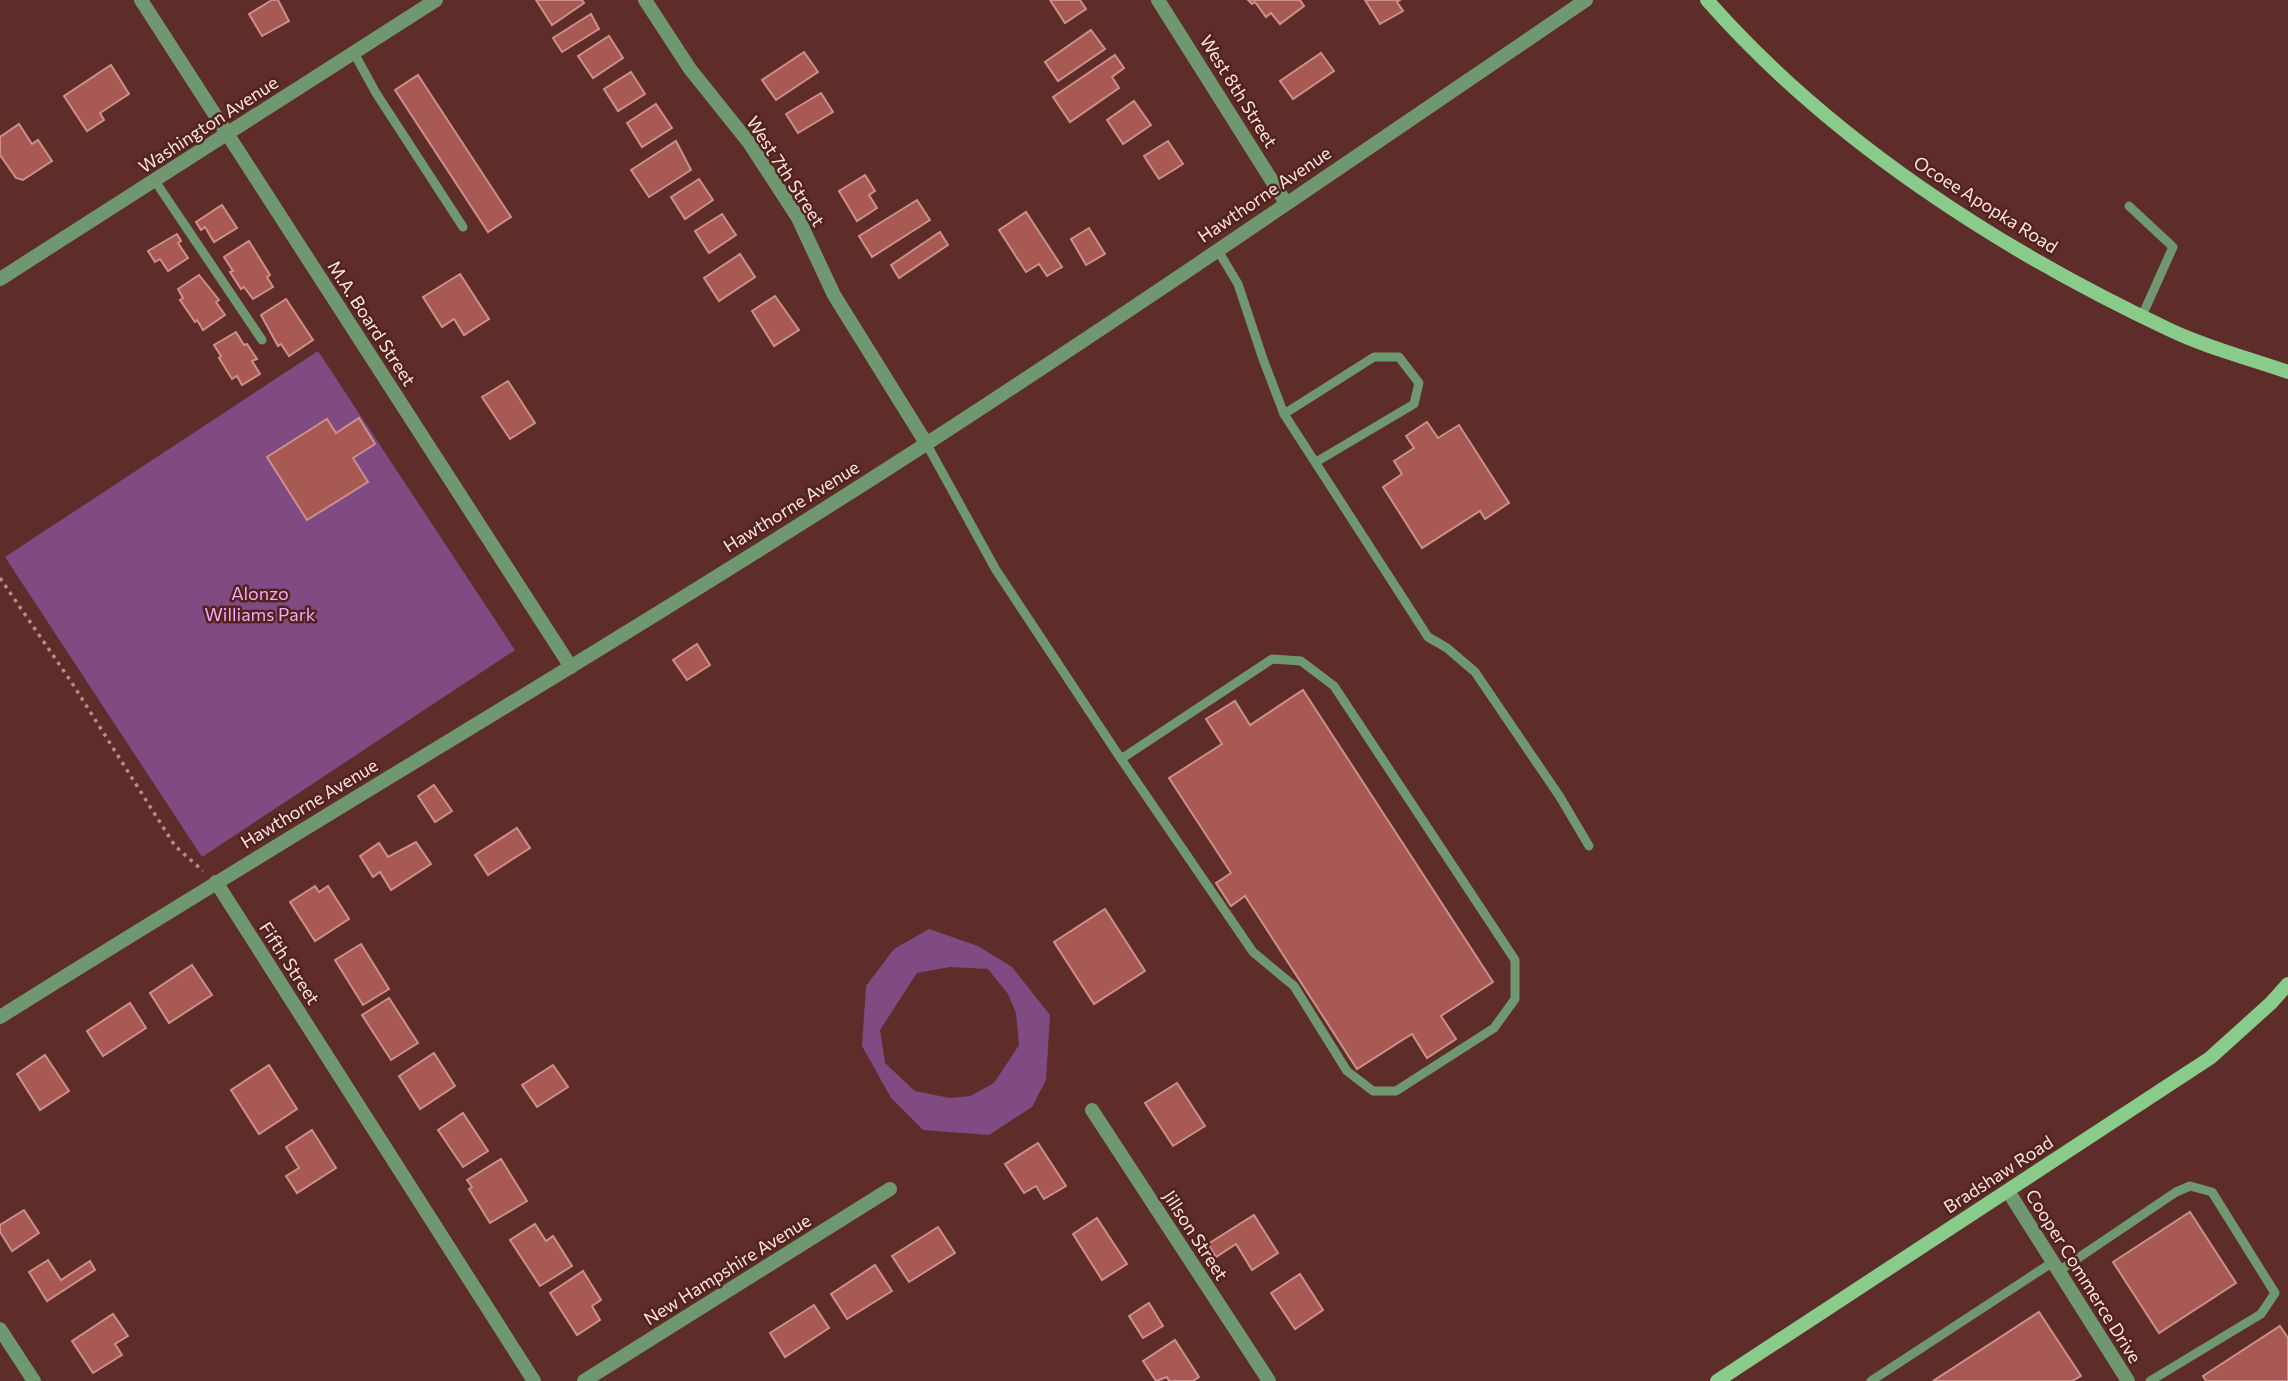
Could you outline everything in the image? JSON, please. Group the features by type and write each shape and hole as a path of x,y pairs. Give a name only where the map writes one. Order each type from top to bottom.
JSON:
{"main road":[{"name":"Ocoee Apopka Road","path":"1707,0 1779,73 1833,121 1925,191 2009,246 2170,330 2288,372"},
{"name":"Bradshaw Road","path":"1717,1381 2210,1058 2288,984"}],"street":[{"name":"M.A. Board Street","path":"141,0 570,667"},
{"name":"Washington Avenue","path":"0,279 436,0"},
{"name":"West 7th Street","path":"645,0 690,69 750,144 798,218 834,295 926,443"},
{"name":"West 8th Street","path":"1158,0 1286,203"},
{"name":"Hawthorne Avenue","path":"0,1017 570,667 926,443 1586,0"},
{"name":"Fifth Street","path":"216,882 534,1381"},
{"name":"Jillson Street","path":"1092,1110 1269,1381"},
{"name":"New Hampshire Avenue","path":"584,1381 890,1189"},
{"name":"Cooper Commerce Drive","path":"2008,1191 2128,1381"},
{"path":"0,1329 34,1381"}],"lane":[{"path":"354,53 376,93 463,227"},
{"path":"155,181 262,340"},
{"path":"2129,206 2173,247 2142,316"},
{"path":"1217,249 1238,284 1284,414 1429,637 1475,671 1560,797 1589,846"},
{"path":"1284,414 1374,357 1399,356 1419,383 1414,404 1316,462"},
{"path":"926,443 996,570 1121,759 1253,952 1294,986 1347,1071 1373,1091 1396,1091 1494,1028 1515,999 1515,960 1334,686 1301,661 1272,659 1121,759"},
{"path":"1871,1381 2176,1192 2190,1186 2212,1192 2275,1293 2261,1314 2150,1381"}],"path":[{"path":"0,578 72,683 175,846 216,882"}],"green space":[{"name":"Alonzo Williams Park","path":"318,351 515,650 202,857 5,557"},
{"path":"929,929 978,946 1012,967 1050,1015 1046,1080 1032,1107 989,1135 923,1130 891,1098 862,1046 866,986 894,949","holes":["950,967 988,969 1008,994 1016,1013 1019,1045 994,1083 970,1096 950,1098 915,1091 885,1063 880,1030 917,973"]}],"building":[{"path":"272,0 278,0 289,21 262,36 249,14"},
{"path":"536,0 582,0 584,3 552,25"},
{"path":"1050,0 1080,0 1086,9 1065,23"},
{"path":"1248,0 1300,0 1304,6 1280,24 1271,13 1266,17 1255,2 1252,4"},
{"path":"1365,0 1400,0 1397,2 1403,11 1380,24"},
{"path":"591,14 599,29 562,52 553,38"},
{"path":"1091,30 1105,49 1058,81 1045,62"},
{"path":"609,36 623,58 593,78 578,56"},
{"path":"804,52 818,72 776,100 762,80"},
{"path":"1321,53 1334,71 1293,99 1280,81"},
{"path":"1115,55 1124,68 1112,77 1119,88 1070,122 1053,97"},
{"path":"111,65 129,94 100,113 104,120 87,131 64,96"},
{"path":"631,72 645,94 618,111 604,89"},
{"path":"418,75 511,217 488,232 395,90"},
{"path":"821,93 833,112 798,133 786,114"},
{"path":"1134,101 1151,125 1123,144 1107,120"},
{"path":"656,104 672,128 642,147 627,123"},
{"path":"19,124 32,144 38,140 52,161 23,180 16,178 0,155 0,137"},
{"path":"676,141 691,170 649,197 631,170"},
{"path":"1168,141 1183,164 1159,179 1144,156"},
{"path":"865,175 875,191 869,195 877,208 857,221 839,191"},
{"path":"699,179 713,200 685,219 671,197"},
{"path":"917,200 930,220 872,257 859,236"},
{"path":"222,205 237,228 214,242 205,227 201,230 196,222"},
{"path":"1026,212 1062,267 1047,276 1039,264 1026,272 999,230"},
{"path":"722,214 736,235 709,253 695,231"},
{"path":"1089,228 1105,254 1086,265 1071,239"},
{"path":"940,232 948,245 899,278 891,265"},
{"path":"177,234 181,241 178,243 188,258 168,271 160,259 155,262 148,251"},
{"path":"249,241 270,275 267,277 273,287 253,299 244,287 241,289 224,257"},
{"path":"740,254 755,277 719,301 704,278"},
{"path":"460,274 489,319 464,335 454,319 442,327 423,297"},
{"path":"199,275 219,300 216,302 225,315 203,330 180,300 183,298 178,289"},
{"path":"775,296 799,330 774,346 752,311"},
{"path":"286,299 313,340 289,356 281,344 278,346 261,315"},
{"path":"236,332 257,359 252,361 260,374 242,385 237,376 232,379 214,345"},
{"path":"508,381 535,423 510,439 482,397"},
{"path":"359,418 375,444 353,458 368,482 307,520 267,457 327,419 336,433"},
{"path":"1427,422 1438,438 1459,425 1509,503 1485,519 1480,511 1422,548 1383,487 1402,474 1394,461 1414,448 1406,436"},
{"path":"697,644 710,665 687,680 673,660"},
{"path":"1303,690 1493,982 1441,1016 1456,1039 1427,1058 1412,1034 1357,1069 1245,896 1231,906 1216,883 1231,873 1169,778 1222,744 1206,719 1235,701 1250,725"},
{"path":"434,785 452,811 435,822 418,796"},
{"path":"517,828 530,848 488,875 475,855"},
{"path":"416,842 431,864 391,890 380,872 373,877 360,856 379,843 388,857"},
{"path":"315,886 319,892 328,886 349,919 315,941 290,902"},
{"path":"1105,909 1145,971 1094,1004 1054,942"},
{"path":"361,944 389,989 363,1005 335,960"},
{"path":"192,965 212,995 169,1023 150,993"},
{"path":"389,998 418,1043 391,1060 362,1015"},
{"path":"130,1003 146,1028 103,1056 87,1031"},
{"path":"434,1053 455,1086 420,1109 399,1076"},
{"path":"45,1055 69,1091 40,1110 17,1074"},
{"path":"269,1065 297,1109 259,1134 231,1090"},
{"path":"553,1065 568,1087 537,1107 522,1085"},
{"path":"1177,1083 1205,1126 1173,1146 1145,1103"},
{"path":"463,1113 488,1151 463,1167 438,1130"},
{"path":"312,1130 336,1168 297,1193 286,1176 299,1168 286,1147"},
{"path":"1038,1143 1066,1186 1044,1199 1036,1186 1024,1193 1005,1164"},
{"path":"501,1159 527,1201 490,1223 469,1189 472,1187 467,1180"},
{"path":"24,1210 39,1233 12,1251 0,1232 0,1225"},
{"path":"2190,1212 2236,1283 2159,1333 2113,1262"},
{"path":"1254,1215 1278,1253 1252,1270 1236,1244 1216,1257 1208,1244"},
{"path":"1097,1218 1127,1264 1102,1280 1073,1234"},
{"path":"535,1224 546,1241 553,1236 572,1266 540,1286 510,1240"},
{"path":"938,1227 955,1253 909,1282 892,1256"},
{"path":"48,1260 61,1280 90,1261 95,1270 47,1301 29,1272"},
{"path":"875,1265 892,1291 847,1319 831,1294"},
{"path":"583,1271 601,1300 592,1306 600,1320 577,1335 550,1293"},
{"path":"1300,1274 1323,1310 1295,1329 1271,1293"},
{"path":"1149,1303 1163,1326 1143,1338 1129,1316"},
{"path":"814,1305 829,1328 785,1357 770,1333"},
{"path":"2039,1312 2081,1376 2072,1381 1933,1381"},
{"path":"113,1314 128,1336 115,1344 122,1355 93,1373 72,1341"},
{"path":"2280,1326 2288,1338 2288,1381 2206,1381 2203,1376"},
{"path":"1175,1340 1199,1377 1193,1381 1169,1381 1167,1377 1156,1381 1143,1361"}]}
